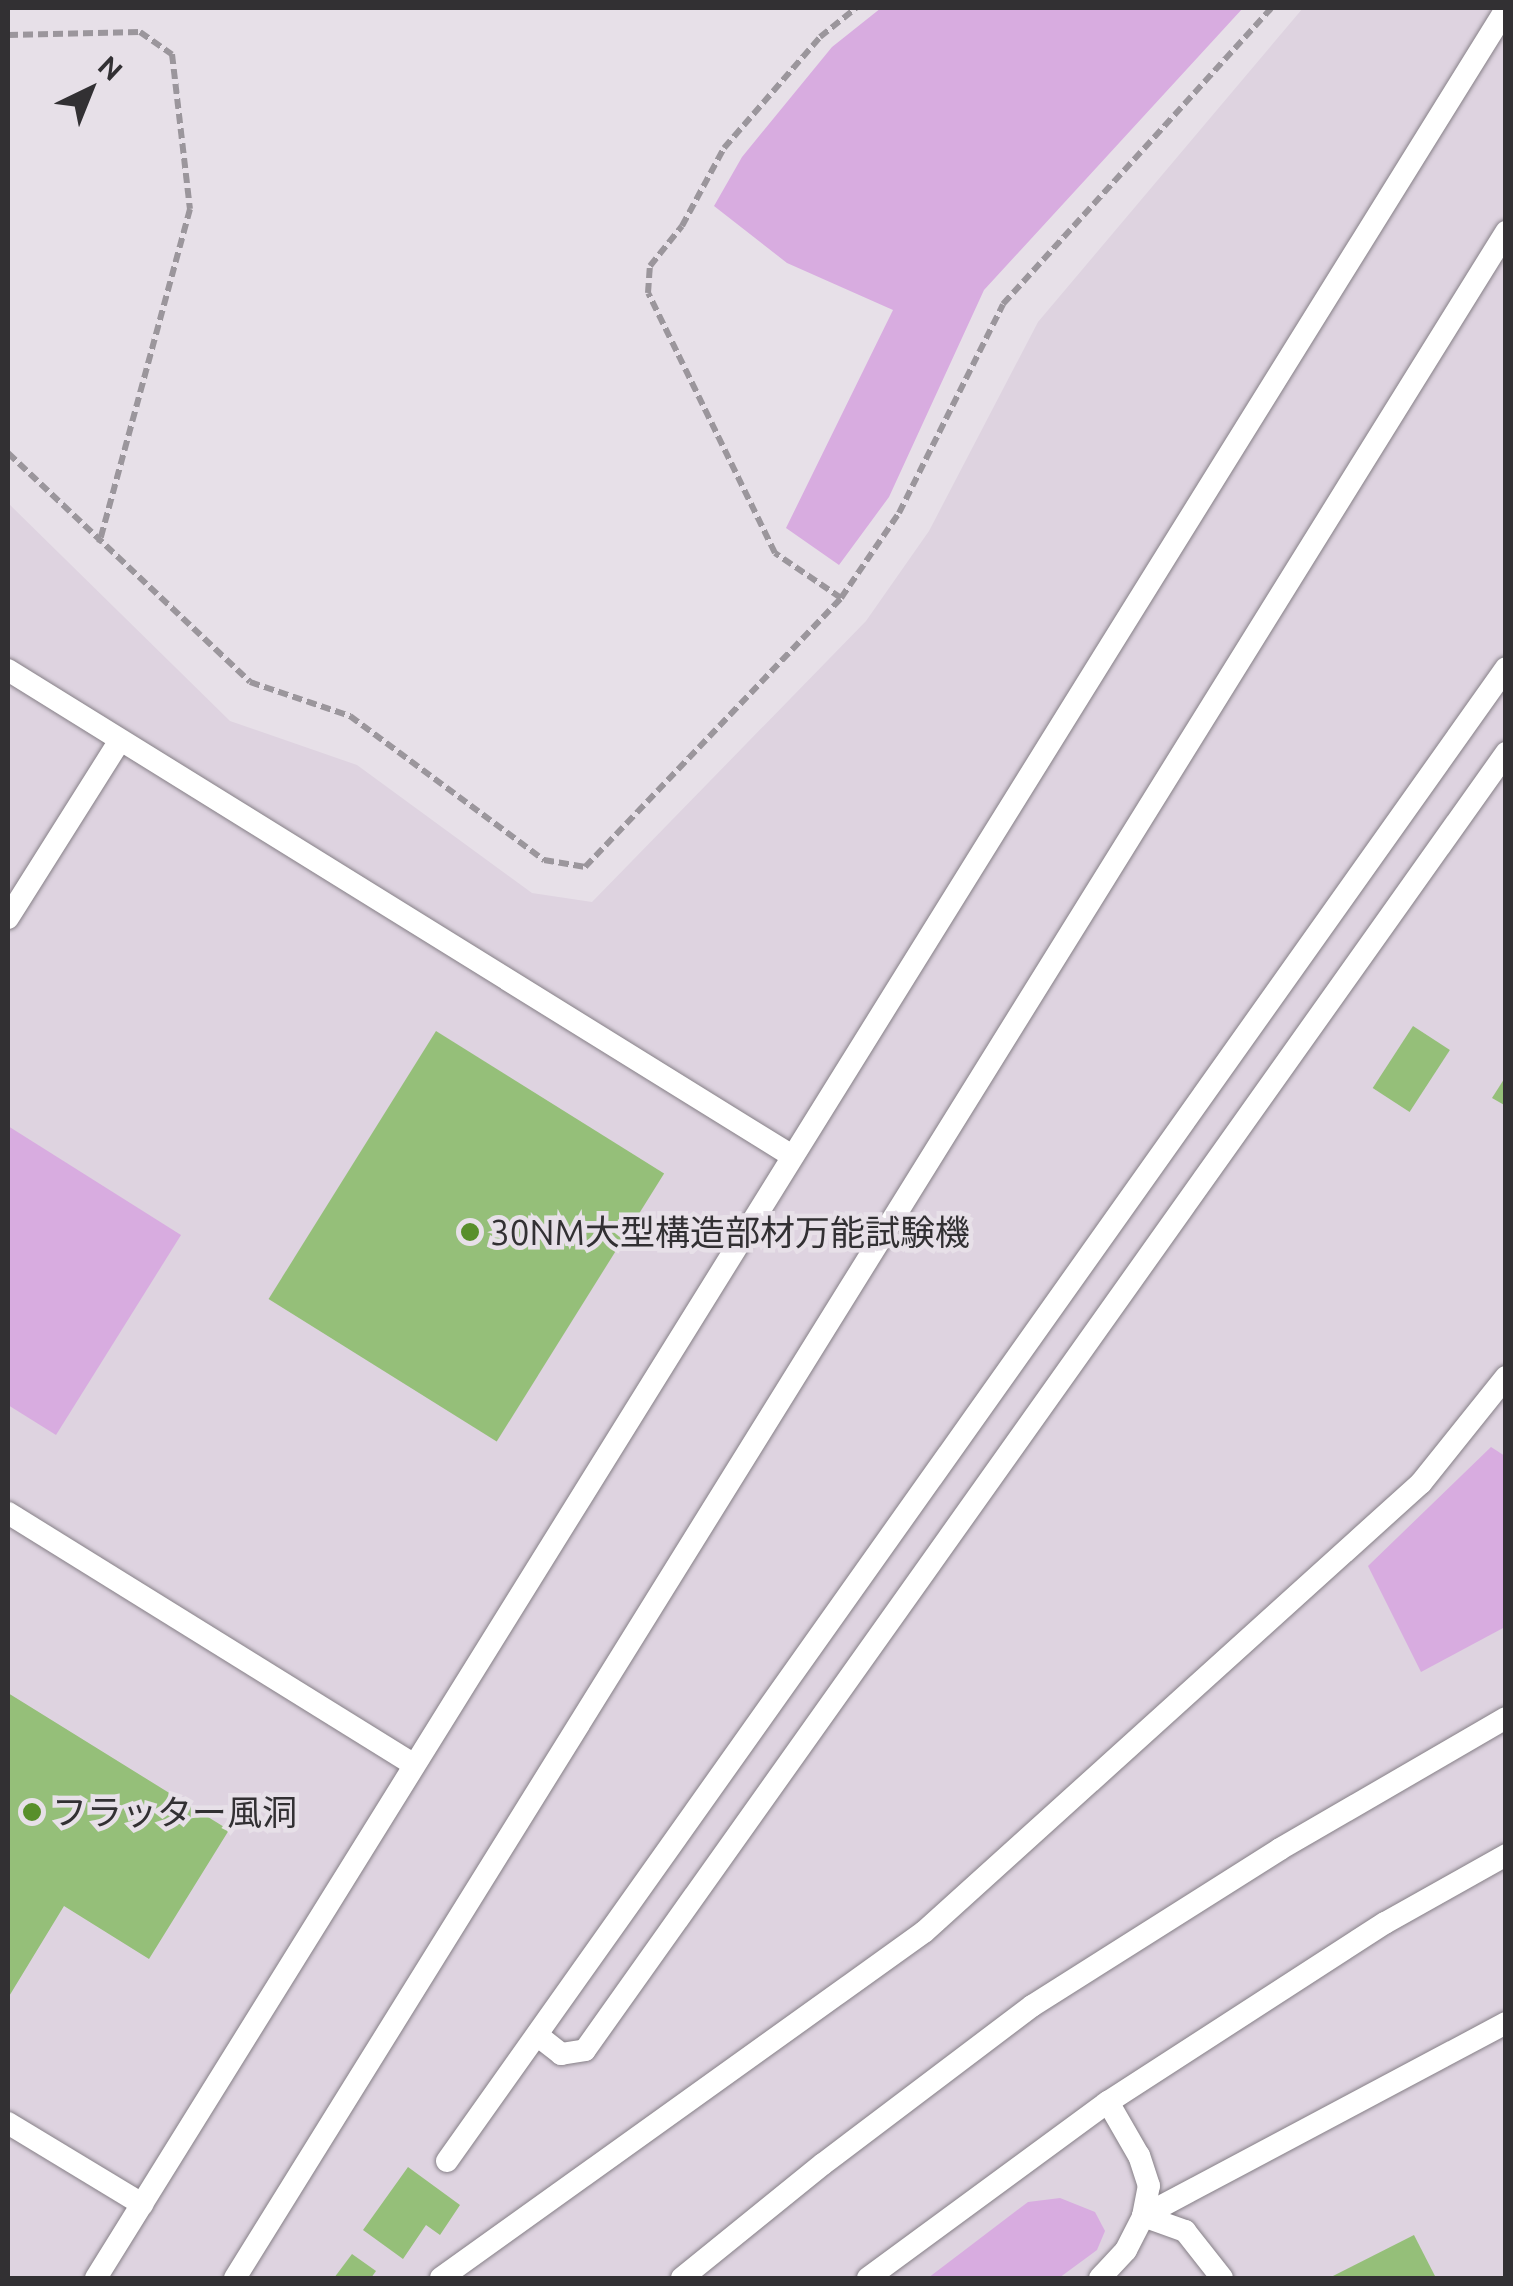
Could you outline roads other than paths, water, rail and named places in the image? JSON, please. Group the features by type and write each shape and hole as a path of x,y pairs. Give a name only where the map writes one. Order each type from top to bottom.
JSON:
{"lane":[{"path":"96,2278 1506,9"},
{"path":"235,2278 1506,232"},
{"path":"447,2160 1506,668"},
{"path":"8,670 792,1156"},
{"path":"8,918 120,740"},
{"path":"536,2035 562,2054 585,2050 1506,753"},
{"path":"441,2278 924,1932 1421,1483 1506,1378"},
{"path":"8,1513 413,1764"},
{"path":"682,2278 823,2164 1032,2006 1280,1849 1506,1718"},
{"path":"868,2278 1108,2102 1385,1924 1506,1855"},
{"path":"1142,2216 1506,2023"},
{"path":"1100,2278 1126,2250 1142,2216 1149,2186 1140,2156 1108,2102"},
{"path":"8,2123 142,2204"},
{"path":"1142,2216 1185,2232 1222,2278"}],"place":[{"name":"30NM大型構造部材万能試験機","path":"470,1232"},
{"name":"フラッター風洞","path":"32,1812"}]}
